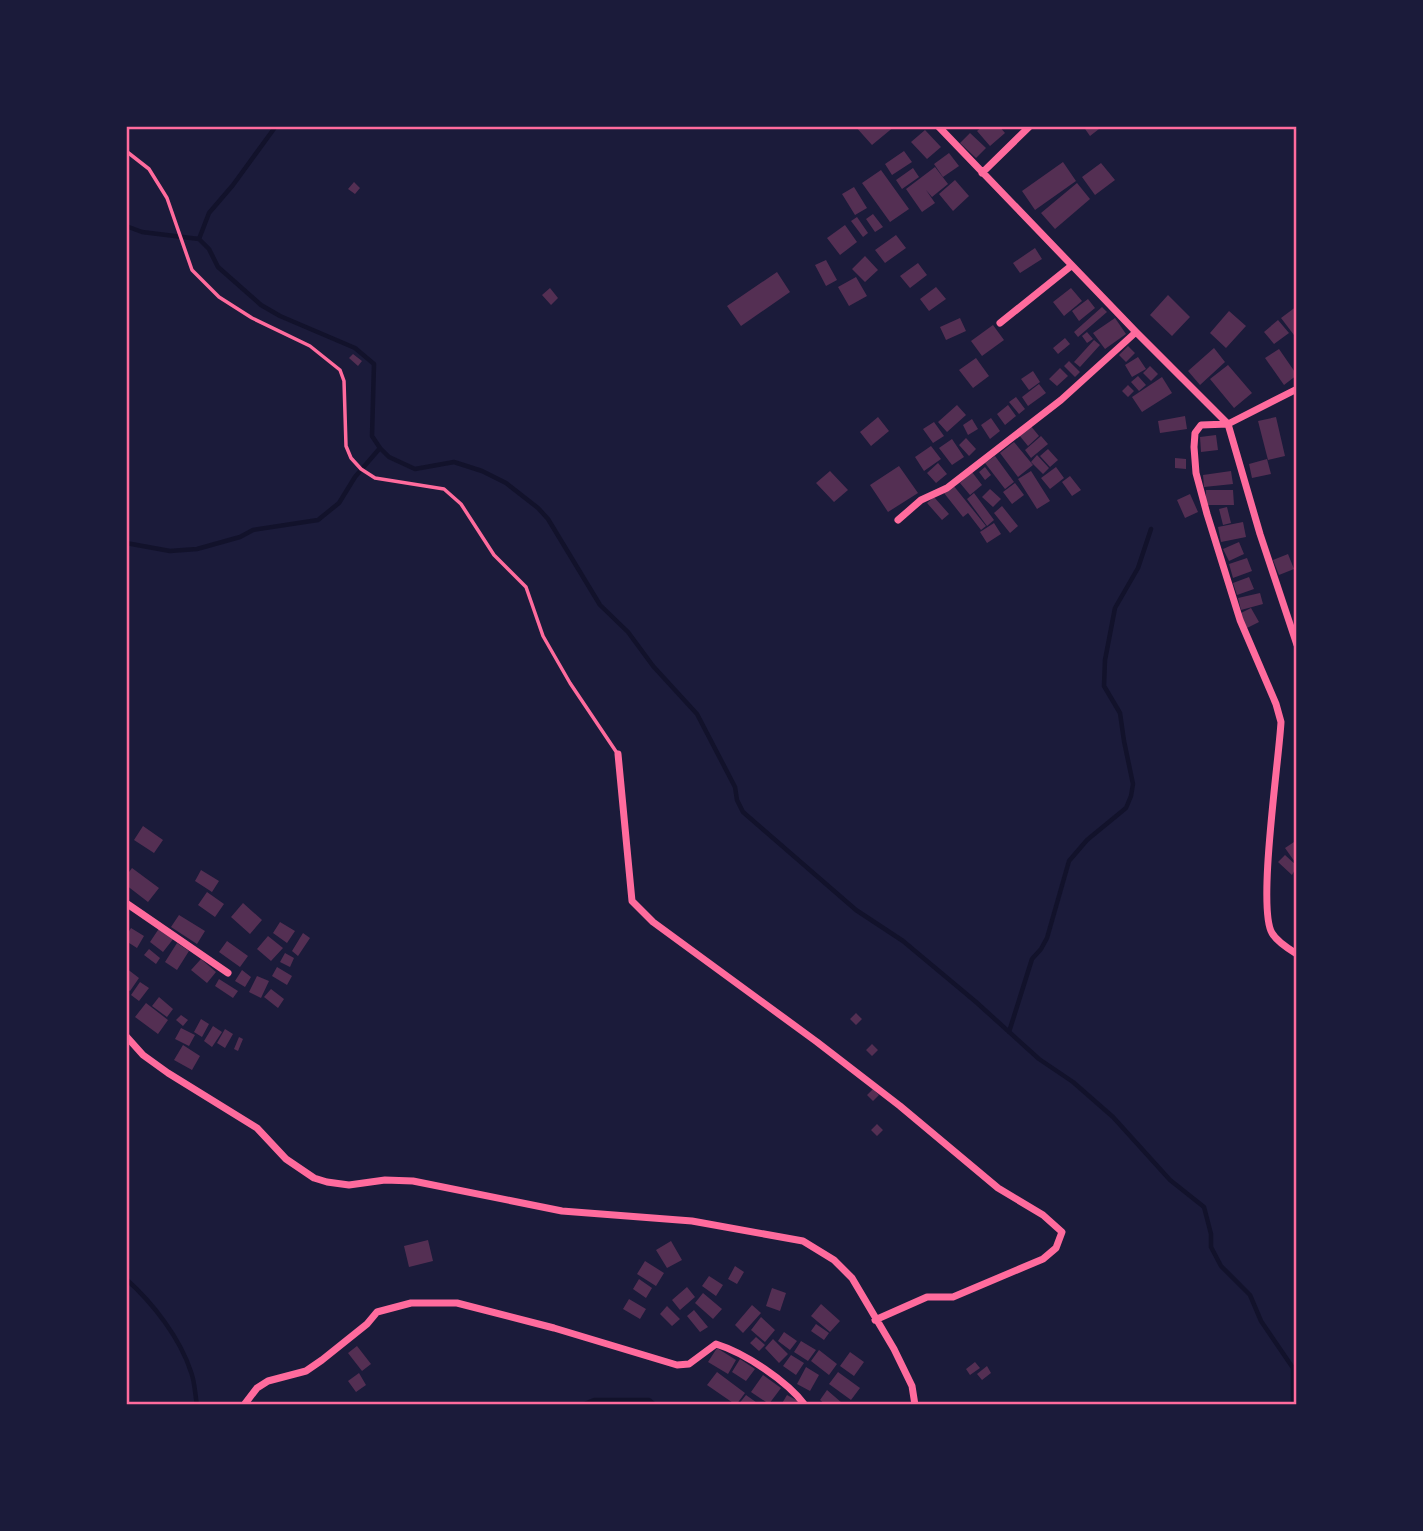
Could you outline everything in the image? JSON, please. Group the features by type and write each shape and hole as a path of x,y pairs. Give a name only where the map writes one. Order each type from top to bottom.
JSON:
{"street":[{"path":"938,126 1228,424 1297,645"},
{"path":"982,173 1030,126"},
{"path":"1000,323 1072,266"},
{"path":"898,520 921,500 947,488 1062,400 1136,332"},
{"path":"1297,389 1228,424 1201,425 1195,433 1196,473 1240,620 1281,722 1267,875 1268,924 1272,935 1297,954"},
{"path":"618,754 632,901 653,922 900,1106 998,1188 1043,1215 1062,1232 1056,1248 1043,1259 953,1297 927,1297 875,1320"},
{"path":"126,903 228,973"},
{"path":"126,1036 143,1055 257,1128 286,1159 314,1178 327,1182 349,1185 385,1180 413,1181 562,1211 692,1221 803,1241 834,1260 852,1278 903,1367 912,1387 915,1405"},
{"path":"244,1405 257,1388 268,1381 306,1371 322,1360 367,1325 377,1312 411,1303 457,1303 554,1328 677,1365 689,1364 716,1344 730,1348 791,1389 805,1405"}],"lane":[{"path":"126,151 149,169 167,198 191,270 219,297 252,318 310,346 340,370 344,381 346,446 351,458 361,469 375,478 444,489 461,504 494,555 526,587 543,636 570,683 618,754"}],"building":[{"path":"855,126 895,126 872,145"},
{"path":"983,126 999,126 1005,133 990,146 977,131"},
{"path":"1083,126 1097,126 1099,129 1090,136"},
{"path":"925,130 941,147 927,159 911,142"},
{"path":"970,133 986,148 976,158 960,143"},
{"path":"904,151 912,162 892,175 885,164"},
{"path":"949,153 959,166 943,177 934,164"},
{"path":"1063,162 1076,181 1035,210 1022,191"},
{"path":"1101,163 1115,180 1095,195 1082,177"},
{"path":"935,167 948,184 932,197 926,190 935,203 922,212 906,189"},
{"path":"913,168 919,177 902,189 896,180"},
{"path":"881,170 909,209 890,222 862,183"},
{"path":"955,180 969,196 953,211 939,194"},
{"path":"354,182 360,188 355,194 348,189"},
{"path":"1077,183 1090,199 1055,229 1041,213"},
{"path":"854,187 867,208 855,215 842,194"},
{"path":"873,214 883,227 875,232 866,219"},
{"path":"857,217 868,233 863,237 851,221"},
{"path":"845,225 857,242 840,255 827,238"},
{"path":"896,235 906,248 885,263 875,250"},
{"path":"1035,248 1042,259 1020,273 1013,263"},
{"path":"865,256 878,270 865,282 852,269"},
{"path":"826,260 837,280 826,286 815,265"},
{"path":"918,263 927,275 910,288 900,276"},
{"path":"777,272 790,292 741,326 727,306"},
{"path":"856,277 867,296 849,306 838,287"},
{"path":"936,287 946,299 929,311 920,299"},
{"path":"550,288 558,298 551,305 542,295"},
{"path":"1071,288 1082,301 1064,316 1053,302"},
{"path":"1168,295 1190,317 1172,336 1150,315"},
{"path":"1088,299 1095,308 1079,321 1072,311"},
{"path":"1297,306 1297,339 1281,318"},
{"path":"1102,307 1107,312 1078,337 1074,332"},
{"path":"1229,311 1246,326 1226,348 1210,333"},
{"path":"960,318 966,331 946,340 940,327"},
{"path":"1115,318 1126,334 1105,349 1093,333"},
{"path":"1278,320 1289,333 1274,344 1264,332"},
{"path":"993,325 1004,340 982,356 971,341"},
{"path":"1087,332 1093,339 1087,343 1082,336"},
{"path":"1065,338 1070,344 1058,354 1053,348"},
{"path":"1094,340 1100,345 1080,367 1074,362"},
{"path":"1128,346 1135,353 1126,362 1119,355"},
{"path":"1214,348 1225,362 1200,385 1188,371"},
{"path":"1279,349 1297,375 1284,385 1265,358"},
{"path":"353,354 362,361 358,366 349,358"},
{"path":"1138,357 1146,369 1132,377 1125,365"},
{"path":"976,358 989,376 973,388 959,370"},
{"path":"1069,361 1080,372 1075,377 1064,366"},
{"path":"1228,365 1252,393 1234,408 1210,379"},
{"path":"1150,366 1158,374 1151,381 1143,373"},
{"path":"1060,368 1068,376 1057,386 1049,379"},
{"path":"1033,371 1040,382 1029,390 1021,379"},
{"path":"1138,376 1146,385 1139,391 1131,382"},
{"path":"1162,377 1172,393 1142,412 1132,397"},
{"path":"1039,384 1046,393 1028,406 1022,397"},
{"path":"1128,385 1134,391 1128,397 1122,391"},
{"path":"1016,397 1025,409 1019,414 1009,402"},
{"path":"957,405 966,415 947,432 938,422"},
{"path":"1008,405 1016,416 1005,425 997,414"},
{"path":"1185,416 1187,429 1160,433 1158,421"},
{"path":"878,417 889,431 871,446 860,432"},
{"path":"1276,417 1285,456 1268,460 1258,421"},
{"path":"991,418 1000,431 990,439 981,425"},
{"path":"972,419 978,429 968,435 963,425"},
{"path":"934,422 944,436 933,443 923,429"},
{"path":"1030,425 1039,436 1028,446 1019,435"},
{"path":"1216,435 1218,450 1201,452 1200,437"},
{"path":"1041,436 1048,444 1031,458 1025,450"},
{"path":"966,438 976,449 969,456 959,445"},
{"path":"952,439 964,457 952,465 939,448"},
{"path":"1014,442 1033,465 1018,477 1000,453"},
{"path":"931,446 941,459 924,471 915,457"},
{"path":"1048,449 1058,460 1050,467 1040,456"},
{"path":"1037,455 1049,468 1043,474 1031,462"},
{"path":"995,456 1014,482 1005,489 985,463"},
{"path":"1175,458 1186,459 1186,469 1175,468"},
{"path":"1267,459 1271,474 1252,478 1249,464"},
{"path":"938,463 947,474 936,483 927,473"},
{"path":"899,466 918,493 888,512 870,485"},
{"path":"985,467 991,475 985,480 979,472"},
{"path":"1056,467 1064,478 1050,489 1041,478"},
{"path":"830,471 848,490 834,502 816,483"},
{"path":"1031,471 1050,501 1037,509 1018,479"},
{"path":"1231,471 1233,484 1204,487 1203,475"},
{"path":"972,472 982,485 970,495 960,483"},
{"path":"1070,476 1081,490 1072,496 1062,482"},
{"path":"1015,483 1024,495 1012,504 1003,492"},
{"path":"953,485 986,526 981,530 968,513 963,517 944,493"},
{"path":"990,489 1001,499 993,507 982,497"},
{"path":"1206,490 1233,490 1234,505 1206,505"},
{"path":"974,493 994,520 987,526 967,499"},
{"path":"1190,494 1198,512 1185,518 1177,500"},
{"path":"934,497 949,514 942,520 927,503"},
{"path":"1002,506 1018,526 1010,533 994,513"},
{"path":"1227,507 1231,523 1223,525 1219,509"},
{"path":"1243,522 1246,537 1221,542 1218,527"},
{"path":"994,523 1001,534 987,543 980,532"},
{"path":"1239,542 1244,554 1229,561 1223,549"},
{"path":"1288,554 1294,569 1279,575 1273,560"},
{"path":"1247,558 1252,571 1233,578 1229,564"},
{"path":"1249,577 1254,589 1237,595 1233,583"},
{"path":"1260,593 1263,604 1241,610 1238,598"},
{"path":"1251,608 1259,622 1247,628 1239,614"},
{"path":"143,826 163,840 154,853 134,840"},
{"path":"1297,840 1297,865 1285,848"},
{"path":"1285,855 1297,866 1292,875 1278,862"},
{"path":"132,868 159,888 148,902 126,885 126,876"},
{"path":"201,870 219,881 212,892 195,881"},
{"path":"207,892 224,904 215,917 198,905"},
{"path":"243,903 262,920 250,934 231,917"},
{"path":"179,915 205,931 197,944 171,927"},
{"path":"280,922 295,931 287,943 273,933"},
{"path":"160,927 174,938 163,952 150,942"},
{"path":"131,928 144,936 137,948 126,941"},
{"path":"303,933 310,938 298,956 292,951"},
{"path":"268,936 283,948 271,961 257,949"},
{"path":"227,941 248,956 240,967 219,952"},
{"path":"177,943 189,951 177,970 165,962"},
{"path":"149,949 160,958 156,964 144,955"},
{"path":"285,953 294,958 290,967 280,962"},
{"path":"201,959 216,972 207,983 191,970"},
{"path":"277,967 292,976 287,985 272,976"},
{"path":"126,968 139,978 130,991 126,988"},
{"path":"242,970 251,977 245,987 235,981"},
{"path":"257,976 269,981 261,998 249,992"},
{"path":"219,979 238,991 233,998 215,986"},
{"path":"140,982 149,988 139,1001 131,995"},
{"path":"271,989 284,999 278,1008 264,997"},
{"path":"159,997 173,1009 167,1017 152,1006"},
{"path":"146,1003 168,1020 158,1034 135,1017"},
{"path":"856,1013 862,1019 856,1025 850,1019"},
{"path":"181,1015 188,1020 183,1026 176,1020"},
{"path":"201,1019 209,1024 202,1037 194,1032"},
{"path":"213,1026 222,1032 212,1047 204,1041"},
{"path":"181,1028 195,1035 189,1046 175,1039"},
{"path":"225,1029 233,1034 225,1048 217,1043"},
{"path":"239,1037 243,1039 238,1051 234,1049"},
{"path":"872,1044 878,1050 872,1056 866,1050"},
{"path":"183,1045 200,1056 192,1070 174,1060"},
{"path":"873,1089 879,1095 873,1101 867,1095"},
{"path":"877,1124 883,1130 877,1136 871,1130"},
{"path":"428,1240 433,1261 409,1267 404,1246"},
{"path":"671,1241 682,1260 667,1268 656,1250"},
{"path":"645,1261 664,1273 656,1286 637,1274"},
{"path":"735,1266 744,1272 737,1284 728,1279"},
{"path":"709,1276 723,1285 716,1296 702,1286"},
{"path":"639,1279 652,1288 646,1298 633,1289"},
{"path":"687,1287 695,1297 680,1310 672,1300"},
{"path":"772,1288 786,1293 780,1311 766,1306"},
{"path":"703,1293 722,1309 713,1319 695,1303"},
{"path":"629,1299 646,1309 640,1319 623,1309"},
{"path":"821,1304 840,1321 830,1332 811,1316"},
{"path":"752,1305 761,1313 743,1333 735,1325"},
{"path":"667,1306 680,1319 672,1326 660,1314"},
{"path":"694,1310 708,1327 700,1332 687,1316"},
{"path":"761,1317 775,1330 765,1342 751,1330"},
{"path":"816,1324 829,1333 824,1340 811,1331"},
{"path":"784,1332 797,1341 790,1350 778,1341"},
{"path":"756,1337 765,1345 759,1351 750,1343"},
{"path":"773,1339 788,1354 779,1363 765,1348"},
{"path":"801,1341 816,1350 808,1361 794,1352"},
{"path":"357,1346 371,1364 362,1371 348,1353"},
{"path":"717,1348 736,1360 728,1374 708,1362"},
{"path":"819,1350 837,1364 829,1375 811,1361"},
{"path":"850,1352 864,1362 854,1376 840,1366"},
{"path":"791,1355 804,1363 796,1375 783,1366"},
{"path":"740,1359 755,1369 746,1381 732,1372"},
{"path":"975,1362 980,1368 970,1375 966,1369"},
{"path":"987,1366 991,1373 982,1380 977,1374"},
{"path":"806,1367 819,1375 810,1391 797,1384"},
{"path":"717,1372 745,1393 736,1405 707,1385"},
{"path":"838,1372 860,1388 851,1400 829,1384"},
{"path":"359,1373 366,1385 356,1392 348,1381"},
{"path":"763,1375 781,1388 769,1404 751,1392"},
{"path":"827,1390 841,1405 826,1405 820,1400"},
{"path":"746,1395 760,1405 738,1405"},
{"path":"787,1395 798,1401 795,1405 781,1405"}],"waterway":[{"path":"199,239 209,213 276,126"},
{"path":"126,226 142,232 199,239 209,249 218,267 261,305 355,348 374,364 372,436 389,457 415,469 454,462 482,471 506,483 538,508 548,519 600,605 628,632 653,666 697,714 735,787 743,812 856,910 903,941 1039,1059 1073,1082 1113,1117 1170,1180 1204,1207 1211,1234 1211,1247 1221,1266 1250,1295 1261,1321 1293,1368 1293,1405"},
{"path":"126,543 170,551 197,549 240,537 253,530 318,520 339,503 355,477 380,448"},
{"path":"1009,1032 1032,959 1047,938 1069,861 1087,840 1126,808 1131,796 1133,784 1120,713 1104,686 1105,660 1115,608 1138,568 1151,529"},
{"path":"126,1279 156,1310 180,1346 192,1376 197,1405"},
{"path":"582,1405 594,1400 649,1400 655,1405"}]}
